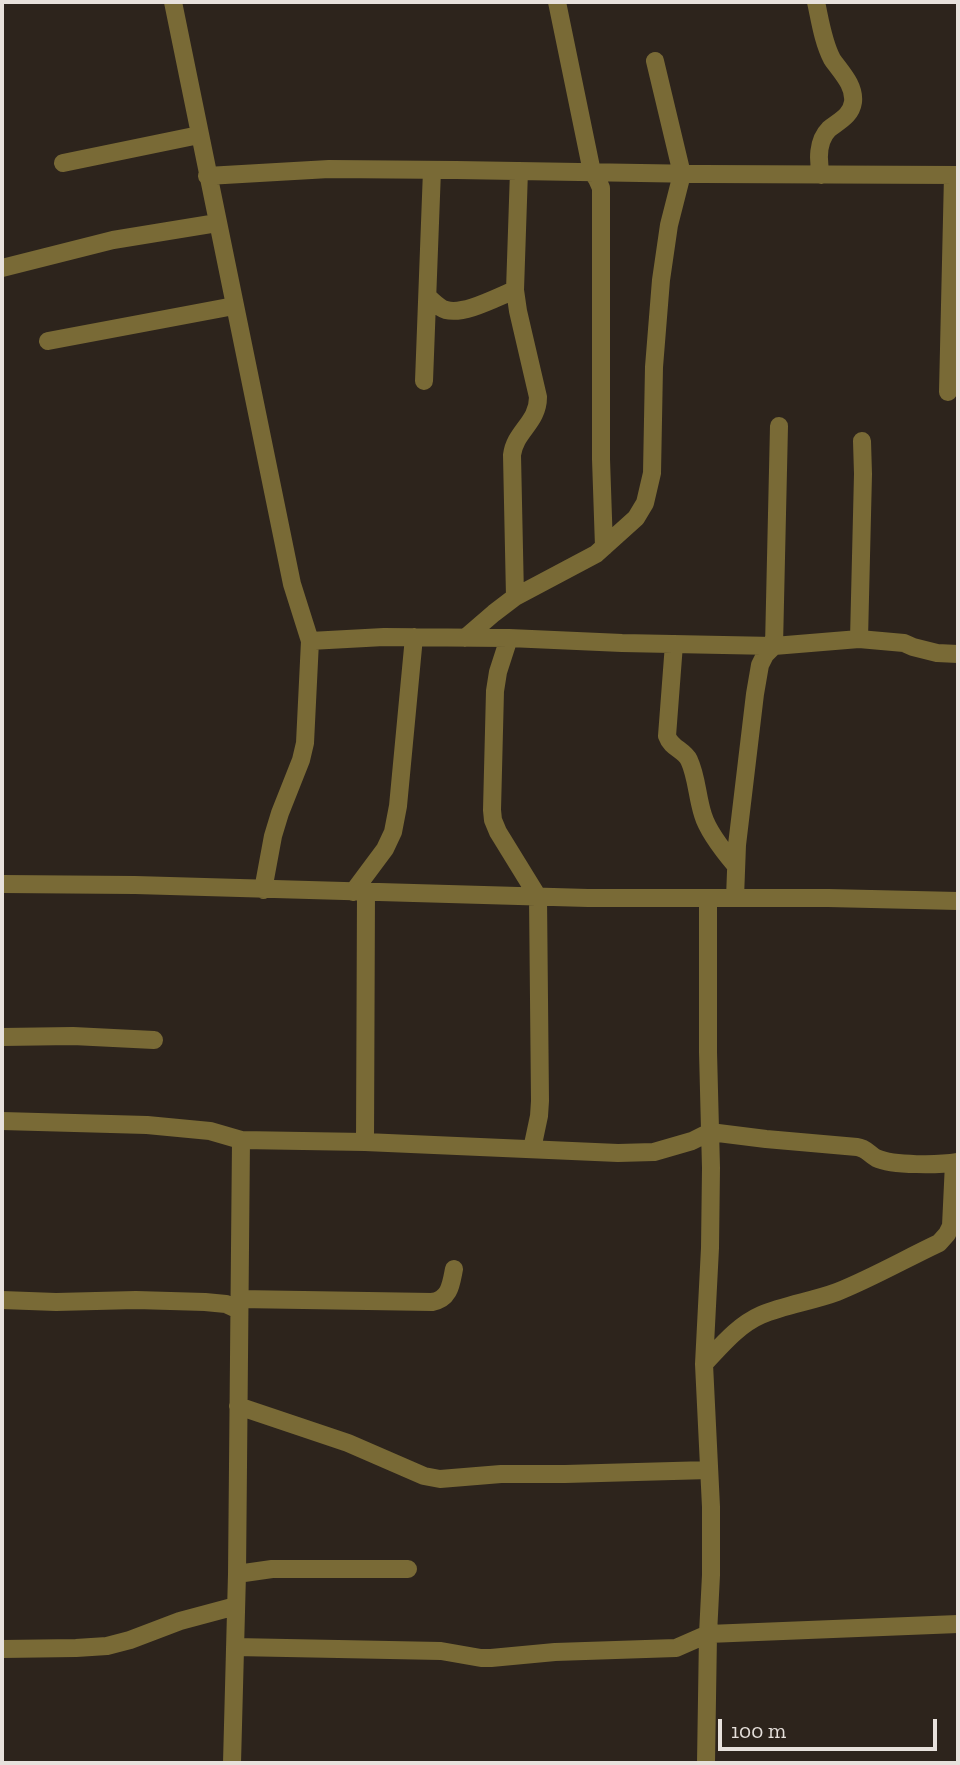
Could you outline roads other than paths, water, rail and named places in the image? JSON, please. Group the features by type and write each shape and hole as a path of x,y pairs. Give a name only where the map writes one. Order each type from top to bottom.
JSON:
{"street":[{"path":"173,2 292,584 310,641 305,743 280,813 263,890"},
{"path":"557,2 592,172 601,188 601,459 604,547"},
{"path":"816,2 832,58 844,74 853,102 849,113 824,137 819,152 821,175"},
{"path":"466,638 515,597 596,554 636,518 645,503 651,480 654,367 661,280 669,225 682,174 655,61"},
{"path":"63,163 199,135"},
{"path":"207,176 328,169 956,175 948,392"},
{"path":"424,380 432,170"},
{"path":"515,597 513,444 534,418 538,407 515,290 519,171"},
{"path":"2,268 113,240 217,223"},
{"path":"428,297 449,311 461,310 515,290"},
{"path":"48,341 234,306"},
{"path":"735,898 746,769 760,665 774,646 779,426"},
{"path":"859,639 862,441"},
{"path":"365,1142 359,892 393,832 398,806 414,638"},
{"path":"310,641 509,638 774,646 859,639 904,643 937,653 958,653"},
{"path":"509,638 498,671 495,691 493,820 538,897 540,1101 532,1149"},
{"path":"674,644 667,736 673,746 689,758 703,817 736,866"},
{"path":"2,884 135,885 538,897 958,901"},
{"path":"706,1763 711,1575 704,1364 710,1248 708,898"},
{"path":"2,1037 73,1036 154,1040"},
{"path":"2,1121 147,1125 210,1131 241,1140 365,1142 618,1153 654,1152 692,1142 710,1132 864,1148 876,1158 895,1162 956,1163 951,1226 939,1243 840,1291 760,1316 742,1326 704,1364"},
{"path":"232,1763 237,1574 241,1140"},
{"path":"2,1300 136,1300 239,1305 432,1302 441,1301 446,1296 454,1269"},
{"path":"238,1406 348,1443 424,1476 439,1479 501,1474 709,1470"},
{"path":"237,1574 272,1569 408,1569"},
{"path":"2,1649 107,1646 180,1621 236,1606"},
{"path":"235,1647 441,1651 491,1658 555,1652 676,1648 708,1634 958,1624"}]}
